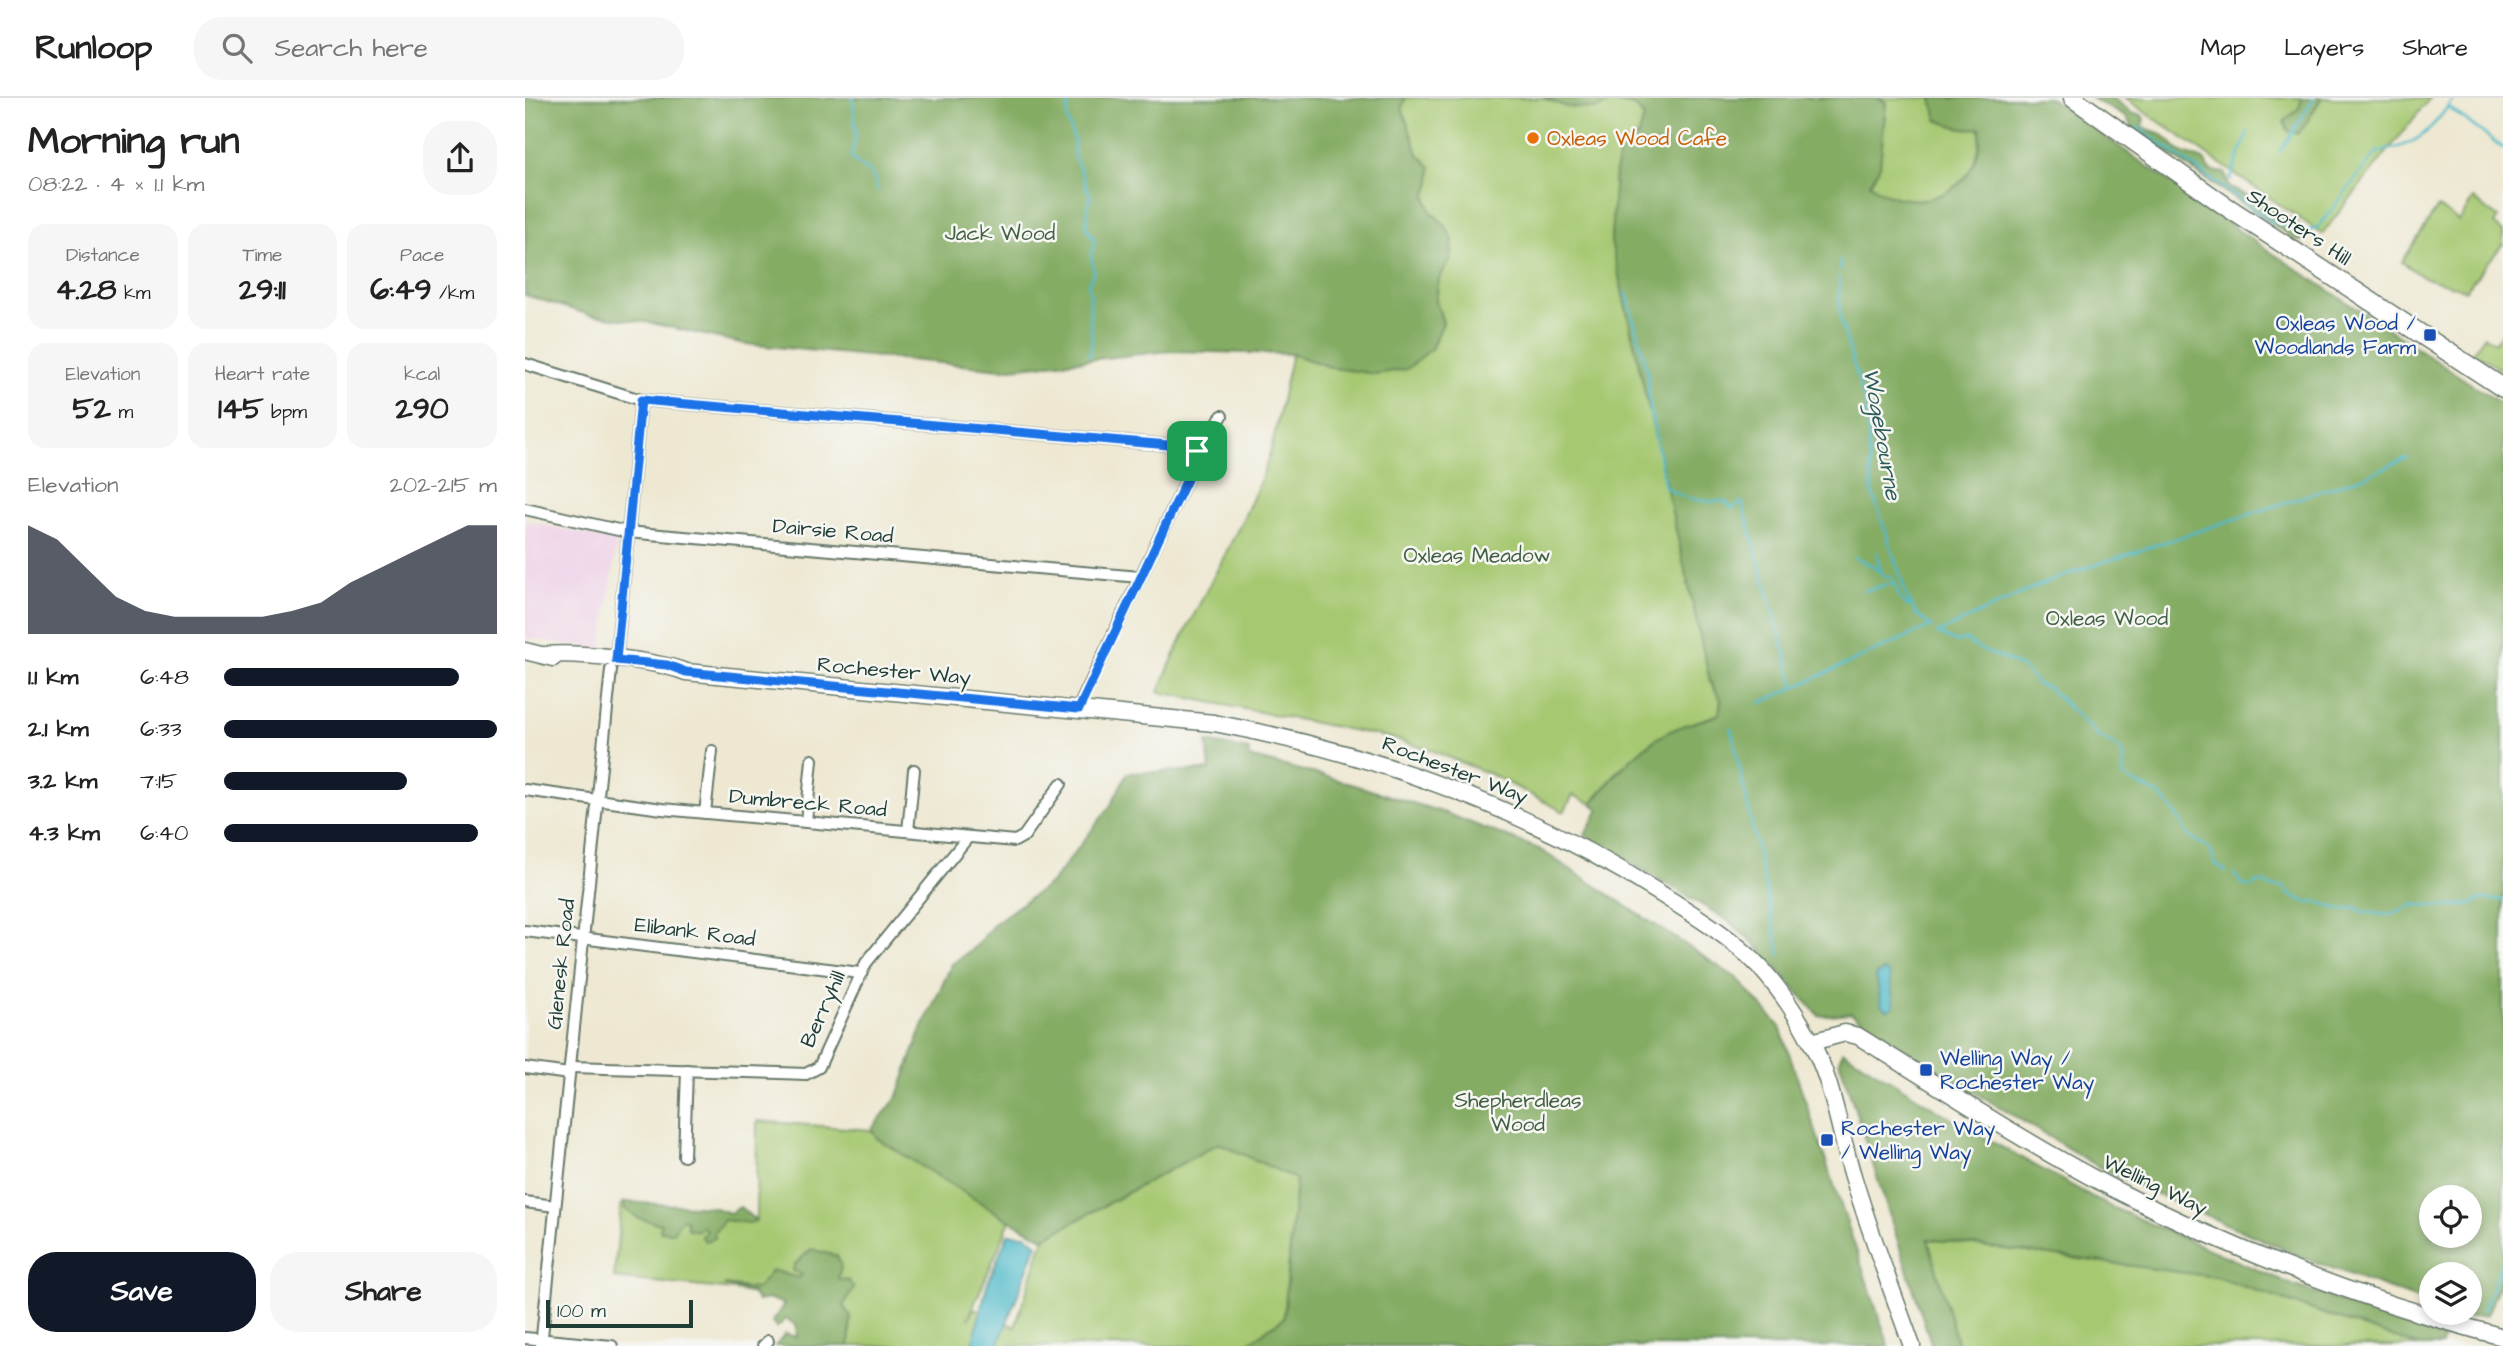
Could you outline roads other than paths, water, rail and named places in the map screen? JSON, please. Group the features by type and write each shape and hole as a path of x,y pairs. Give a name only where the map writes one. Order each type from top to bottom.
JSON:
{"main road":[{"name":"Shooters Hill","path":"2073,98 2224,205 2503,388"}],"street":[{"path":"525,363 641,400 1192,447 1197,451"},
{"name":"Glenesk Road","path":"542,1343 641,400"},
{"path":"1079,709 1197,458 1197,451 1222,416"},
{"name":"Dairsie Road","path":"525,509 627,532 1140,577"},
{"name":"Rochester Way","path":"525,651 568,664 614,665 666,676 686,672 1214,723 1280,736 1424,777 1545,828 1645,884 1722,935 1757,964 1775,985 1812,1042 1823,1069 1853,1178 1912,1346"},
{"path":"705,813 712,751"},
{"path":"807,822 812,760"},
{"path":"908,831 913,770"},
{"name":"Dumbreck Road","path":"525,790 597,802 705,813 968,837 1020,839 1061,784"},
{"name":"Berryhill","path":"525,1068 813,1072 818,1067 860,973 968,837"},
{"name":"Elibank Road","path":"525,931 860,973"},
{"name":"Welling Way","path":"1812,1042 1845,1033 1857,1036 1980,1114 2112,1188 2194,1228 2310,1275 2503,1337"},
{"path":"684,1156 687,1070"},
{"path":"525,1202 555,1206"},
{"path":"525,1338 542,1343 612,1346"}],"water":[{"path":"1884,971 1889,974 1894,1006 1888,1010 1881,1005 1876,975"},
{"path":"1008,1234 1026,1235 1037,1244 998,1346 972,1346 987,1285"}],"waterway":[{"path":"853,98 856,133 851,158 872,174 878,190"},
{"path":"1069,98 1067,119 1074,139 1074,155 1090,195 1086,227 1095,241 1091,255 1094,271 1088,285 1091,296 1092,338 1089,356"},
{"path":"2280,152 2314,98"},
{"path":"2137,127 2271,221 2307,232 2318,227 2377,152 2403,146 2422,135 2438,120 2454,98"},
{"path":"2448,107 2503,148"},
{"path":"2230,180 2248,132"},
{"name":"Wogebourne","path":"1840,261 1840,270"},
{"name":"Wogebourne","path":"1839,277 1840,318 1866,406 1872,491 1908,599 1916,614 1932,627"},
{"path":"1626,292 1647,370 1650,408 1665,487 1694,499 1725,501 1732,509 1742,502 1795,687"},
{"path":"1938,633 2033,588 2074,572 2366,476 2407,458"},
{"path":"1877,553 1880,571"},
{"path":"1854,557 1873,566 1886,577 1891,576 1900,598 1907,606 1911,605"},
{"path":"1864,591 1893,583"},
{"path":"1760,703 1931,626"},
{"name":"Wogebourne","path":"1937,633 1956,642 1965,639 2012,662 2036,684 2049,688 2099,737 2119,748 2123,755 2123,776 2162,798 2188,835 2208,848 2214,863 2226,872"},
{"path":"1731,728 1780,955"},
{"name":"Wogebourne","path":"2234,874 2243,885 2251,887 2255,883 2267,883 2270,887 2285,887 2288,894 2309,903 2317,902 2343,910 2356,907 2362,912 2389,915 2412,905 2455,906 2474,903 2479,899 2503,900"},
{"path":"2483,1311 2503,1260"}],"place":[{"name":"Oxleas Wood Cafe","path":"1533,138"},
{"name":"Oxleas Wood / Woodlands Farm","path":"2430,335"},
{"name":"Welling Way / Rochester Way","path":"1926,1070"},
{"name":"Rochester Way / Welling Way","path":"1827,1140"}],"park label":[{"name":"Jack Wood","path":"1000,233"},
{"name":"Oxleas Meadow","path":"1477,555"},
{"name":"Oxleas Wood","path":"2107,618"},
{"name":"Shepherdleas Wood","path":"1518,1112"}]}
